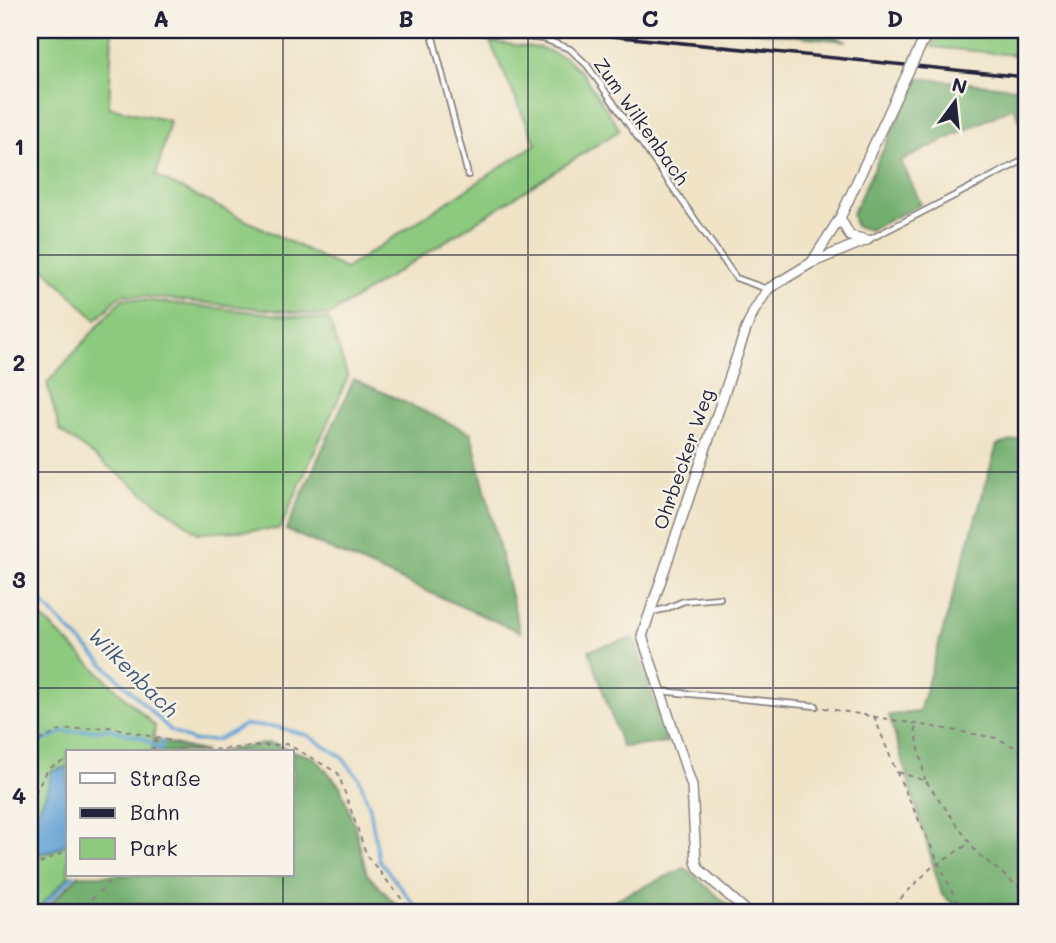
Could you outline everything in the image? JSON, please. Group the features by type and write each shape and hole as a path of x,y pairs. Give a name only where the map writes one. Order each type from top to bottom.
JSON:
{"street":[{"name":"Ohrbecker Weg","path":"811,263 840,218 927,33"},
{"path":"840,218 850,236 867,240"},
{"name":"Ohrbecker Weg","path":"747,913 698,869 692,786 642,636 754,311 768,289 811,263 867,240"}],"lane":[{"path":"431,30 468,175"},
{"name":"Zum Wilkenbach","path":"456,30 544,39 570,49 587,65 736,278 768,289"},
{"path":"867,240 1026,159"},
{"path":"650,612 684,601 720,598"},
{"path":"659,691 816,706"}],"path":[{"path":"816,706 997,738 1026,753"},
{"path":"874,716 896,771 956,900 972,913"},
{"path":"915,725 926,781 977,853 1026,893"},
{"path":"30,745 62,730 110,727 210,750 287,744 338,774 368,856 413,913"},
{"path":"153,750 157,738"},
{"path":"178,742 178,750"},
{"path":"30,803 48,769 66,760"},
{"path":"896,771 926,781"},
{"path":"886,913 931,867 970,843"},
{"path":"30,863 38,864 66,851"},
{"path":"77,913 116,876"}],"green space":[{"path":"30,30 112,30 109,107 170,121 156,176 345,269 536,144 490,42 541,48 566,58 582,73 620,130 328,316 122,294 96,320 30,254"},
{"path":"740,30 818,30 847,41"},
{"path":"940,30 1026,30 1026,56 931,47"},
{"path":"918,78 1026,89 1026,133 1013,107 901,161 921,204 870,230 855,226 852,214"},
{"path":"123,298 329,320 348,377 280,529 198,533 60,431 47,383"},
{"path":"354,379 471,433 520,632 286,530"},
{"path":"1026,437 1026,913 965,913 942,895 889,715 919,712 997,445"},
{"path":"30,600 38,614 155,726 152,750 66,750 66,876 69,876 30,913"},
{"path":"634,638 667,743 622,747 589,650"},
{"path":"155,740 198,750 154,750"},
{"path":"269,743 290,750 229,750"},
{"path":"294,751 315,758 340,786 354,824 367,874 404,913 41,913 78,876 294,876"},
{"path":"685,868 737,913 586,913"}],"water":[{"path":"66,768 66,844 50,852 30,855 30,816 42,802 52,771"}],"waterway":[{"name":"Wilkenbach","path":"30,583 45,606 171,731 193,741 217,740 245,725 276,727 307,735 342,757 359,778 370,808 379,860 421,913"},
{"path":"30,747 63,732 110,729 143,738 161,750"},
{"path":"161,750 163,741"},
{"path":"36,913 73,876"}],"railway":[{"path":"551,30 1026,77"}]}
